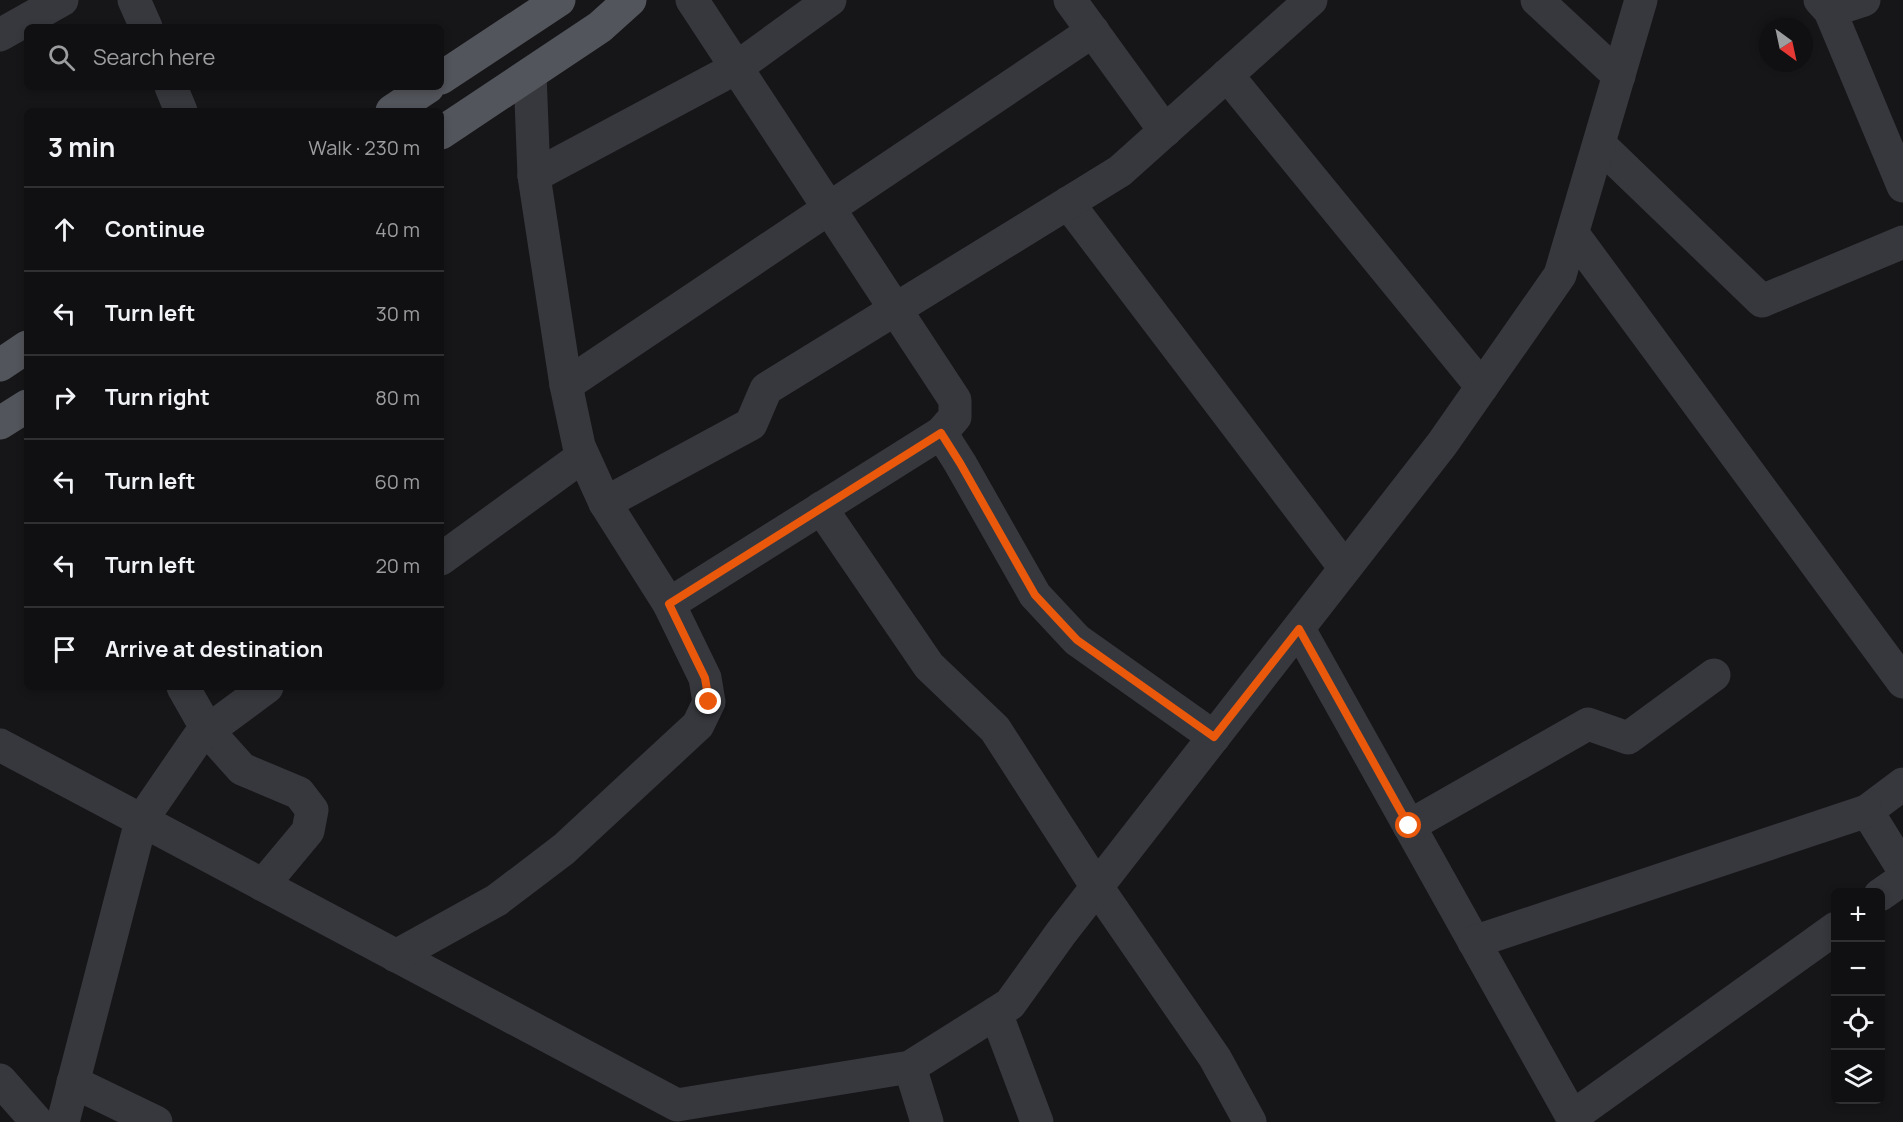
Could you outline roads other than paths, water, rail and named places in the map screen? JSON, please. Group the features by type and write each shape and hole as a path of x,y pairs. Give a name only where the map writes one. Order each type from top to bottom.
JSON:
{"main road":[{"path":"444,76 526,10 559,0"},
{"path":"444,131 600,27 630,0"},
{"path":"396,108 424,90"},
{"path":"0,365 24,350"}],"street":[{"path":"0,35 28,8 62,0"},
{"path":"134,0 145,24"},
{"path":"669,604 941,433 956,417 955,400 692,0"},
{"path":"534,176 736,68 830,0"},
{"path":"1070,0 1165,130"},
{"path":"605,502 751,424 766,389 1120,171 1311,0"},
{"path":"1537,0 1619,76"},
{"path":"0,745 396,956 673,1113 910,1067 1010,1005 1098,887 1442,444 1560,275 1641,0"},
{"path":"1864,0 1825,5 1903,186"},
{"path":"566,385 1093,32"},
{"path":"396,956 497,900 564,849 698,725 709,702 705,678 669,604 605,502 579,446 566,385 534,176 530,74"},
{"path":"1227,75 1482,387"},
{"path":"172,90 181,108"},
{"path":"1599,144 1762,301 1903,242"},
{"path":"1068,203 1345,568"},
{"path":"1573,234 1903,682"},
{"path":"941,433 1035,595 1077,640 1214,737"},
{"path":"444,557 584,456"},
{"path":"821,508 929,666 996,729 1098,887 1215,1058 1251,1122"},
{"path":"1299,629 1574,1120 1831,932"},
{"path":"1409,826 1588,724 1628,738 1714,675"},
{"path":"185,690 208,731 242,769 299,793 312,810 308,831 263,885"},
{"path":"63,1122 141,821 198,738 263,690"},
{"path":"1474,942 1867,811 1903,784"},
{"path":"1867,811 1903,870"},
{"path":"1885,893 1903,879"},
{"path":"996,1013 1037,1122"},
{"path":"910,1067 924,1120"},
{"path":"0,1080 37,1122"},
{"path":"73,1082 156,1122"}]}
